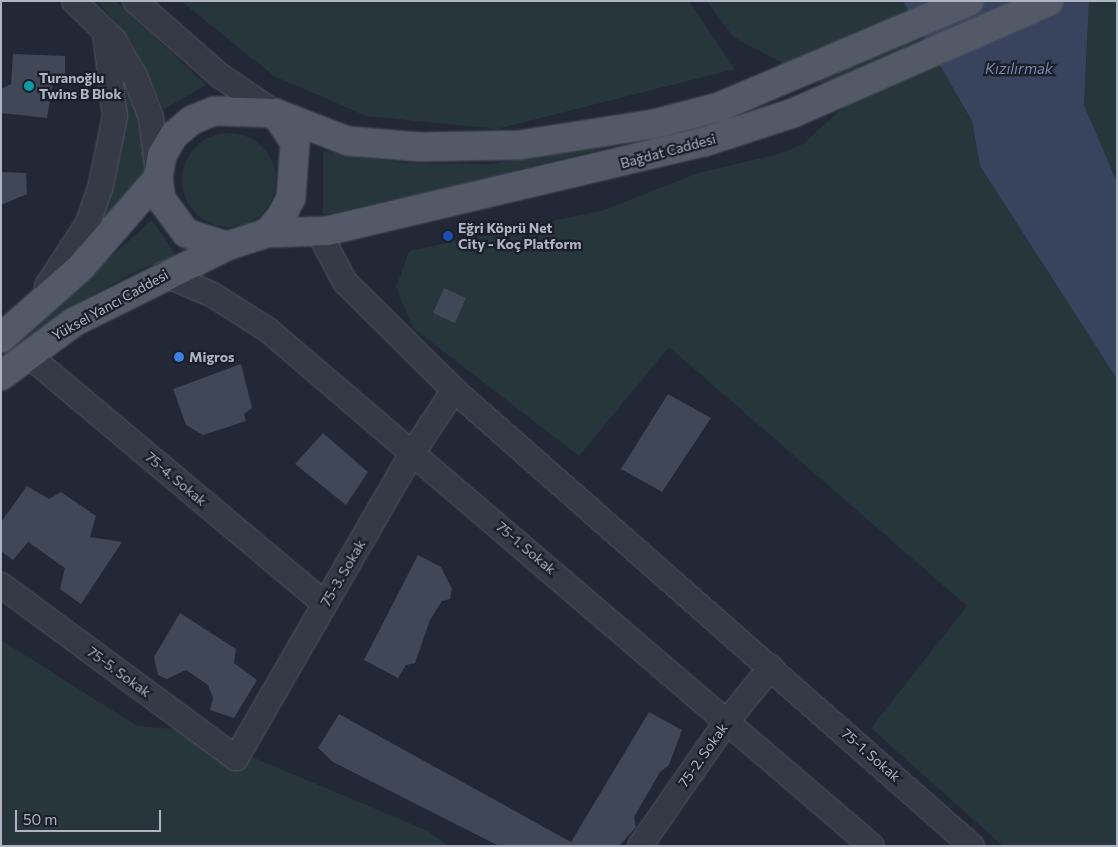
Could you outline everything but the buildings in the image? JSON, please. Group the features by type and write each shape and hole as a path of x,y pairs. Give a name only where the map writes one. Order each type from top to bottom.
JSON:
{"main road":[{"path":"275,113 295,143 294,176 281,217 267,233 226,246 186,233 165,206 158,178 162,155 174,135 192,120 214,111 275,113 348,141 421,147 519,145 653,124 719,107 969,1"},
{"name":"Bağdat Caddesi","path":"267,233 318,231 554,180 704,142 793,113 1049,1"},
{"path":"10,331 80,267 158,178"},
{"name":"Yüksel Yancı Caddesi","path":"1,376 27,354 164,274 226,246"}],"street":[{"path":"74,1 105,32 134,74 151,117 158,178"},
{"path":"134,1 219,75 275,113"},
{"path":"10,331 66,261 88,223 100,189 115,116 105,32"},
{"name":"75-1. Sokak","path":"318,231 345,282 454,390 771,667 972,846"},
{"name":"75-1. Sokak","path":"164,274 213,295 268,330 728,720 872,846"},
{"name":"75-4. Sokak","path":"27,354 325,604"},
{"name":"75-3. Sokak","path":"236,758 413,452 454,390"},
{"name":"75-5. Sokak","path":"1,585 236,758"},
{"name":"75-2. Sokak","path":"640,846 728,720 771,667"}],"shaded area":[{"path":"97,1 116,1 206,85 164,109 131,41"},
{"path":"181,1 689,1 735,69 497,129 366,116 274,76"},
{"path":"707,1 903,1 972,121 980,166 1117,379 1117,846 1003,846 871,728 967,606 669,347 579,456 413,328 396,287 409,251 604,210 698,173 779,154 803,144 848,103 834,90 733,37"},
{"path":"1089,1 1117,1 1117,182 1084,106"},
{"path":"128,93 133,95 143,128 144,171 102,230 94,226 120,156"},
{"path":"728,117 441,189 323,215 323,151 404,163 491,164"},
{"path":"229,133 247,137 262,147 272,162 276,180 272,198 262,213 247,223 229,227 211,223 196,213 186,198 182,180 186,162 196,147 211,137"},
{"path":"152,220 177,257 140,269 79,303 1,368 1,355"},
{"path":"1,640 137,726 188,730 428,831 448,846 1,846"}],"water":[{"name":"Kızılırmak","path":"903,1 1089,1 1084,105 1117,182 1117,379 980,166 972,121"}],"place":[{"name":"Turanoğlu Twins B Blok","path":"29,86"},
{"name":"Eğri Köprü Net City - Koç Platform","path":"448,236"},
{"name":"Migros","path":"179,357"}]}
